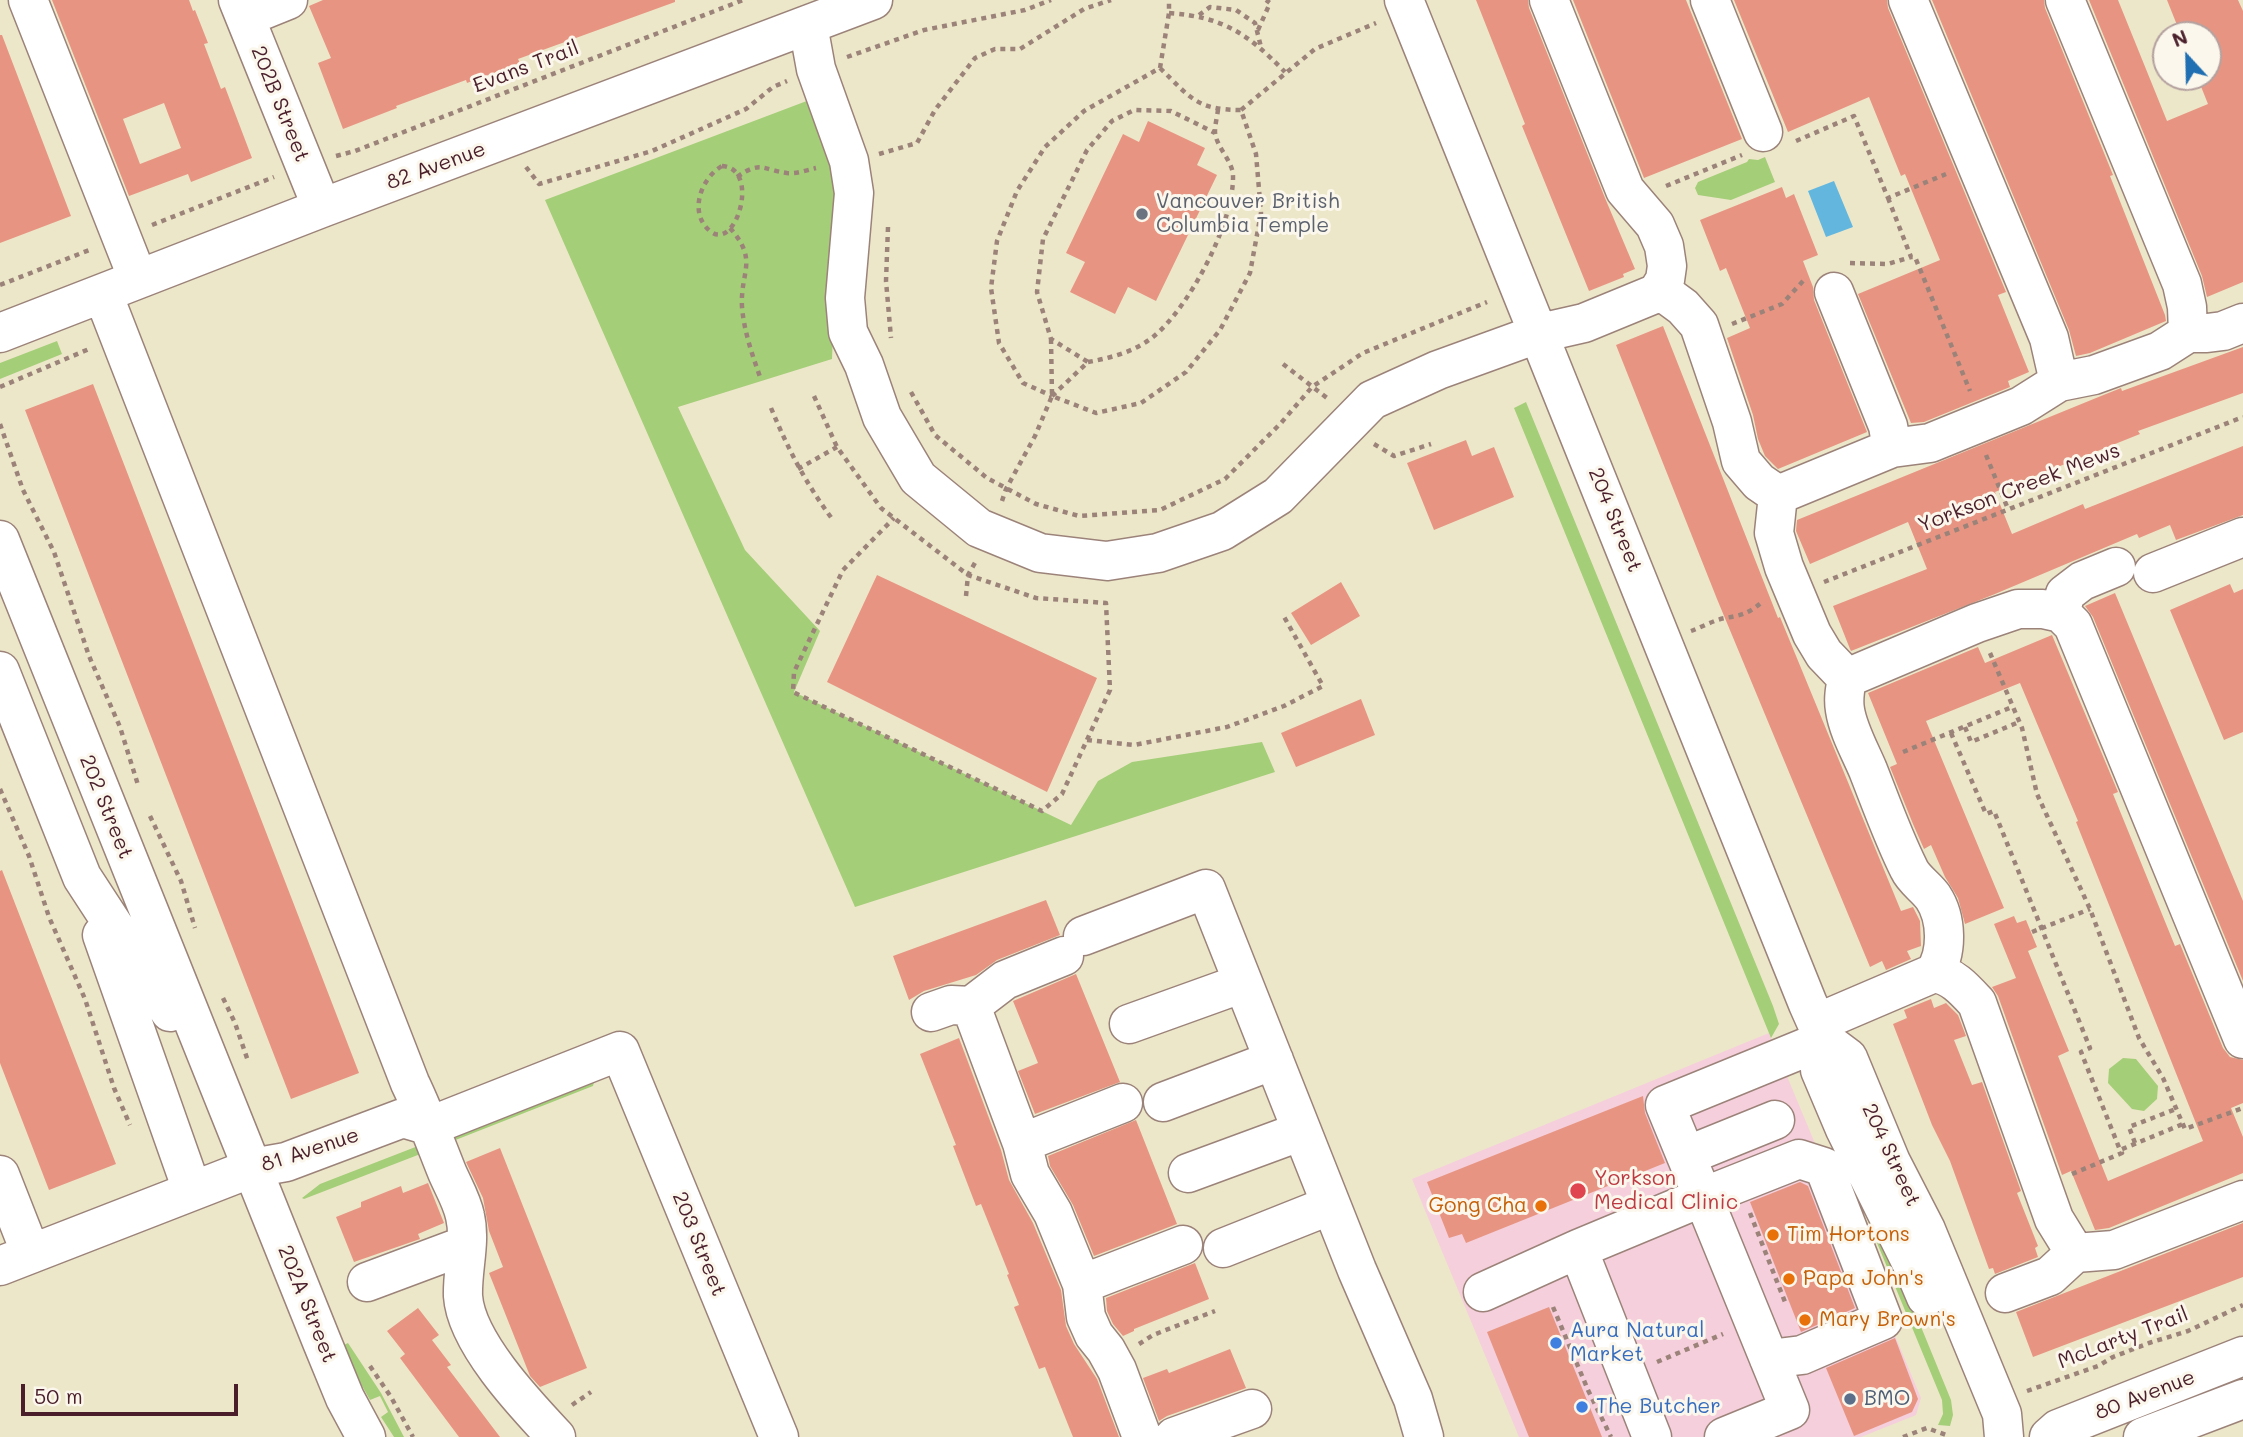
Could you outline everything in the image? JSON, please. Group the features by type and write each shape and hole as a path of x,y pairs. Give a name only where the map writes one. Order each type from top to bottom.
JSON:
{"street":[{"path":"29,0 138,279"},
{"path":"242,8 288,0"},
{"name":"82 Avenue","path":"0,333 321,208 873,0"},
{"path":"808,25 816,69 849,161 854,193 845,298 848,332 864,365 882,417 918,478 979,528 1040,553 1107,561 1158,553 1222,530 1278,496 1344,410 1438,370 1540,333 1584,323 1657,293 1665,280 1668,266 1664,246 1655,225 1625,190 1549,0"},
{"path":"1710,0 1767,143"},
{"path":"1908,0 2049,338 2059,382"},
{"path":"2065,0 2182,284 2187,307 2188,333"},
{"name":"202B Street","path":"242,8 321,208"},
{"name":"204 Street","path":"1390,12 1540,333 1821,1031 1848,1058 1891,1162 1926,1230 2002,1414 2004,1437"},
{"path":"1834,292 1888,426 1892,448"},
{"path":"103,293 410,1083 430,1126 464,1214 466,1245 462,1274 463,1300 470,1322 481,1345 502,1375 555,1437"},
{"path":"1657,293 1668,296 1683,307 1699,325 1732,422 1741,461 1749,472 1778,495"},
{"path":"1778,495 1892,448 1930,443 2021,406 2059,382 2094,375 2160,351 2188,333 2207,334 2243,323"},
{"path":"1778,495 1774,533 1784,567 1812,634 1824,654 1847,678"},
{"path":"2153,573 2243,537"},
{"name":"202 Street","path":"0,540 252,1168"},
{"path":"2061,613 2065,594 2082,581 2116,567"},
{"path":"1847,678 1977,623 2018,609 2043,609 2061,613 2073,625 2243,1039"},
{"name":"202 Street","path":"0,671 82,877 213,1074"},
{"path":"1724,1437 1790,1410 1665,1105 1821,1031 1934,973 1943,945 1944,928 1940,911 1933,897 1910,872 1845,712 1843,695 1847,678"},
{"path":"82,877 192,1190"},
{"path":"932,1012 951,1005 971,1006 1005,980 1074,946 1206,889 1331,1205 1413,1399 1424,1437"},
{"path":"1934,973 1947,976 1977,1003 2054,1219 2075,1253"},
{"path":"1129,1024 1243,983"},
{"path":"971,1006 1022,1143 1030,1174 1053,1213 1082,1284 1086,1317 1094,1335 1117,1370 1142,1437"},
{"name":"204 Street","path":"1821,1031 1820,1070 1845,1129 1912,1264 1970,1406 1987,1437"},
{"name":"203 Street","path":"430,1126 620,1051 779,1437"},
{"path":"1163,1102 1274,1060"},
{"path":"1022,1143 1123,1103"},
{"name":"81 Avenue","path":"15,1260 252,1168 286,1162 403,1118 430,1126"},
{"path":"1686,1156 1774,1120"},
{"path":"1188,1173 1302,1131"},
{"path":"1483,1292 1578,1249 1799,1159 1824,1167 1883,1320 1802,1355 1769,1359"},
{"name":"202A Street","path":"252,1168 345,1398 366,1437"},
{"path":"0,1175 15,1260"},
{"path":"2005,1293 2050,1276 2075,1253 2114,1250 2243,1200"},
{"path":"1223,1248 1331,1205"},
{"path":"367,1282 466,1245"},
{"path":"1082,1284 1183,1245"},
{"path":"1578,1249 1652,1437"},
{"name":"80 Avenue","path":"2049,1437 2058,1429 2243,1356"},
{"name":"80 Avenue","path":"2143,1437 2243,1399"},
{"path":"1174,1437 1252,1409"}],"path":[{"name":"Evans Trail","path":"328,158 355,151 743,0"},
{"path":"838,61 924,30 1025,10 1051,0"},
{"path":"737,177 757,167 796,173 917,144 935,110 975,58 995,49 1020,49 1084,9 1111,0"},
{"path":"1160,68 1169,0"},
{"path":"1199,15 1216,0"},
{"path":"1257,31 1270,3 1266,0"},
{"path":"1210,7 1236,10 1255,23 1262,48"},
{"path":"1160,68 1192,100 1217,110 1241,110 1270,89 1285,72 1315,49 1390,12"},
{"path":"1169,13 1199,15 1232,29 1255,41 1285,72"},
{"path":"1160,68 1084,111 1045,147 1017,191 998,241 992,288 999,343 1023,383 1096,413 1141,403 1186,372 1220,330 1250,273 1261,213 1256,154 1241,110"},
{"path":"507,140 539,184 652,152 747,109 773,87 794,77"},
{"path":"1052,396 1051,339 1037,292 1043,239 1087,150 1112,121 1135,110 1171,111 1215,133"},
{"path":"966,596 968,575 992,533 1006,489 1035,436 1052,396 1087,362 1116,356 1152,338 1182,304 1210,256 1228,212 1233,174 1215,133 1217,110"},
{"path":"1633,199 1767,143 1854,116 1982,422 1979,439 2008,509"},
{"path":"1888,198 1975,162"},
{"path":"722,166 730,167 737,177 741,188 741,208 737,220 730,228 713,234 707,230 699,211 698,201 706,180 714,170 722,166"},
{"path":"143,228 281,175"},
{"path":"730,228 743,246 746,257 742,306 745,329 760,377"},
{"path":"0,285 102,245"},
{"path":"909,387 935,435 988,478 1036,504 1079,516 1160,510 1225,479 1281,423 1312,387 1363,353 1487,302"},
{"path":"0,387 120,337"},
{"path":"1051,339 1087,362"},
{"path":"1283,364 1344,410 1372,443 1394,456 1431,444"},
{"path":"814,396 837,447 881,508 894,518 968,575 1037,598 1106,603 1110,690 1062,794 1042,811 793,692 794,672 843,570 894,518"},
{"path":"771,408 798,469 833,520"},
{"name":"Yorkson Creek Mews","path":"1820,583 2243,417"},
{"path":"0,424 23,490 54,552 89,656 120,727 139,790"},
{"path":"798,469 837,447"},
{"path":"1664,642 1724,618 1735,618 1770,599"},
{"path":"1087,740 1134,745 1227,727 1284,706 1323,686 1283,615"},
{"path":"1977,623 2019,722 2037,794 2090,909 2139,1038 2162,1078 2185,1129 2243,1108"},
{"path":"1903,752 2012,706"},
{"path":"1965,727 1971,742 2019,722"},
{"path":"1951,733 1986,814 1994,811 2042,928 2090,1048 2081,1052 2122,1153 2042,1186"},
{"path":"0,789 29,856 49,917 85,999 114,1088 134,1134"},
{"path":"148,810 181,881 195,930"},
{"path":"2032,932 2090,909"},
{"path":"222,996 235,1023 250,1067"},
{"path":"2135,1143 2129,1127 2176,1109"},
{"path":"2120,1150 2183,1124"},
{"path":"1588,1390 1788,1307 1745,1202"},
{"name":"McLarty Trail","path":"2024,1398 2027,1391 2188,1331 2243,1305"},
{"path":"1553,1307 1611,1437"},
{"path":"1109,1357 1135,1347 1153,1335 1215,1311"},
{"path":"1903,1437 1927,1428 1946,1435"}],"shaded area":[{"path":"1769,1033 1921,1398 1916,1415 1861,1437 1519,1437 1412,1179"}],"green space":[{"path":"812,99 839,180 832,359 678,407 745,550 820,631 794,692 1071,825 1098,781 1132,762 1262,742 1275,772 855,907 545,200"},
{"path":"1765,157 1775,182 1731,200 1698,195 1695,188 1698,182 1749,159 1758,160"},
{"path":"57,341 62,354 0,379 0,363"},
{"path":"1526,402 1773,1006 1779,1024 1771,1038 1514,408"},
{"path":"2123,1058 2136,1059 2158,1086 2157,1099 2144,1111 2132,1109 2108,1083 2109,1069"},
{"path":"594,1082 593,1086 453,1141 452,1133"},
{"path":"418,1146 423,1153 302,1198 320,1184"},
{"path":"1856,1192 1874,1212 1951,1400 1953,1415 1950,1426 1938,1425 1943,1414 1942,1400"},
{"path":"348,1343 381,1393 404,1437 394,1437 381,1417 388,1412 380,1396 370,1400 340,1347"}],"water":[{"path":"1834,181 1853,227 1826,237 1808,191"}],"building":[{"path":"52,0 189,0 208,43 204,44 221,89 225,87 252,158 191,182 188,174 129,196","holes":["164,103 181,148 140,164 123,119"]},
{"path":"323,0 675,2 518,59 520,63 396,106 397,108 343,129 318,63 331,58 309,6"},
{"path":"1476,0 1528,0 1635,269 1623,274 1624,277 1589,291 1522,126 1525,124"},
{"path":"1573,0 1686,0 1742,139 1644,178"},
{"path":"1734,0 1887,0 2006,292 1998,295 2029,372 2008,381 2010,387 1924,422 1911,423 1858,294 1940,260 1905,174 1901,176 1869,97 1788,132"},
{"path":"1932,0 2044,0 2113,175 2110,176 2166,321 2090,353 2076,356 2069,330"},
{"path":"2089,0 2118,0 2152,84 2152,91 2155,91 2167,121 2208,104 2203,91 2222,91 2222,21 2175,21 2167,0 2238,0 2243,11 2243,282 2207,297 2202,276"},
{"path":"0,35 71,216 0,243"},
{"name":"Vancouver British Columbia Temple","path":"1148,121 1205,148 1197,165 1217,175 1156,301 1128,287 1115,314 1070,292 1085,262 1066,253 1123,134 1139,142"},
{"path":"1782,187 1786,198 1794,194 1818,255 1803,261 1813,287 1814,300 1867,432 1778,469 1765,456 1758,439 1753,415 1727,338 1750,328 1726,268 1720,271 1700,220"},
{"path":"1663,326 1778,618 1780,617 1901,911 1913,907 1920,921 1921,946 1907,951 1911,959 1886,970 1882,961 1870,967 1717,599 1616,345"},
{"path":"2243,347 2243,393 2138,431 2140,434 1995,492 2012,534 2083,504 2085,509 2243,446 2243,515 2176,540 2170,525 2139,538 2137,534 1851,651 1833,606 1927,569 1908,522 1810,564 1796,531 1797,520 2121,388 2122,391"},
{"path":"93,384 359,1073 291,1099 25,410"},
{"path":"1466,440 1472,456 1494,447 1514,497 1434,530 1407,463"},
{"path":"877,575 1097,678 1047,792 827,682"},
{"path":"1341,582 1360,616 1311,645 1291,613"},
{"path":"2230,584 2234,593 2243,589 2243,732 2224,740 2170,610"},
{"path":"2115,593 2243,901 2243,981 2093,617 2085,606"},
{"path":"2052,635 2118,792 2113,794 2175,946 2180,944 2223,1048 2230,1057 2243,1060 2243,1103 2231,1108 2243,1137 2243,1173 2109,1228 2095,1230 2071,1171 2062,1175 1998,996 1992,987 2016,978 1994,924 2014,916 2017,923 2026,920 2037,947 2028,951 2069,1051 2058,1056 2108,1181 2203,1141 2076,822 2078,821 2020,683 1926,721 2004,908 1965,924 1958,898 1931,845 1924,849 1913,824 1890,767 1897,764 1868,693 1978,647 1985,663"},
{"path":"1361,699 1375,735 1296,767 1281,733"},
{"path":"2,870 116,1164 49,1190 0,1063"},
{"path":"1046,900 1060,935 997,960 976,975 924,991 909,1000 893,956"},
{"path":"1076,974 1120,1082 1035,1114 1018,1071 1038,1063 1013,1001"},
{"path":"1931,999 1934,1008 1946,1003 1958,1015 1966,1036 1954,1040 1972,1085 1982,1082 2021,1191 2017,1193 2038,1246 2035,1248 2038,1257 1995,1274 1993,1268 1989,1269 1950,1161 1932,1125 1893,1024 1907,1018 1904,1010"},
{"path":"959,1038 1001,1150 1009,1180 1033,1223 1061,1290 1066,1326 1074,1344 1097,1379 1119,1437 1073,1437 1045,1367 1039,1369 1014,1307 1019,1305 1007,1275 1009,1274 981,1204 976,1206 953,1146 956,1145 920,1054"},
{"path":"1643,1096 1645,1113 1665,1163 1466,1243 1462,1234 1449,1238 1427,1182"},
{"path":"1136,1120 1177,1224 1094,1256 1073,1205 1050,1166 1048,1156"},
{"path":"500,1148 587,1368 540,1387 530,1376 489,1273 503,1267 489,1231 483,1198 466,1162"},
{"path":"1800,1182 1808,1186 1855,1308 1801,1332 1750,1202"},
{"path":"428,1183 444,1223 418,1234 420,1239 354,1262 336,1217 361,1207 361,1202 401,1186 403,1193"},
{"path":"2243,1223 2243,1277 2033,1357 2016,1312"},
{"path":"1195,1263 1209,1299 1123,1336 1107,1311 1106,1298"},
{"path":"1549,1307 1602,1437 1529,1437 1487,1332"},
{"path":"418,1308 439,1335 432,1340 451,1365 447,1367 500,1437 459,1437 400,1358 405,1354 387,1331"},
{"path":"1895,1338 1918,1399 1912,1412 1854,1436 1826,1368"},
{"path":"1230,1349 1246,1388 1159,1421 1143,1378 1167,1369 1169,1373"}],"place":[{"name":"Vancouver British Columbia Temple","path":"1142,214"},
{"name":"Yorkson Medical Clinic","path":"1578,1191"},
{"name":"Gong Cha","path":"1541,1206"},
{"name":"Tim Hortons","path":"1773,1235"},
{"name":"Papa John's","path":"1789,1279"},
{"name":"Mary Brown's","path":"1805,1320"},
{"name":"Aura Natural Market","path":"1556,1343"},
{"name":"BMO","path":"1850,1399"},
{"name":"The Butcher","path":"1582,1407"}]}
